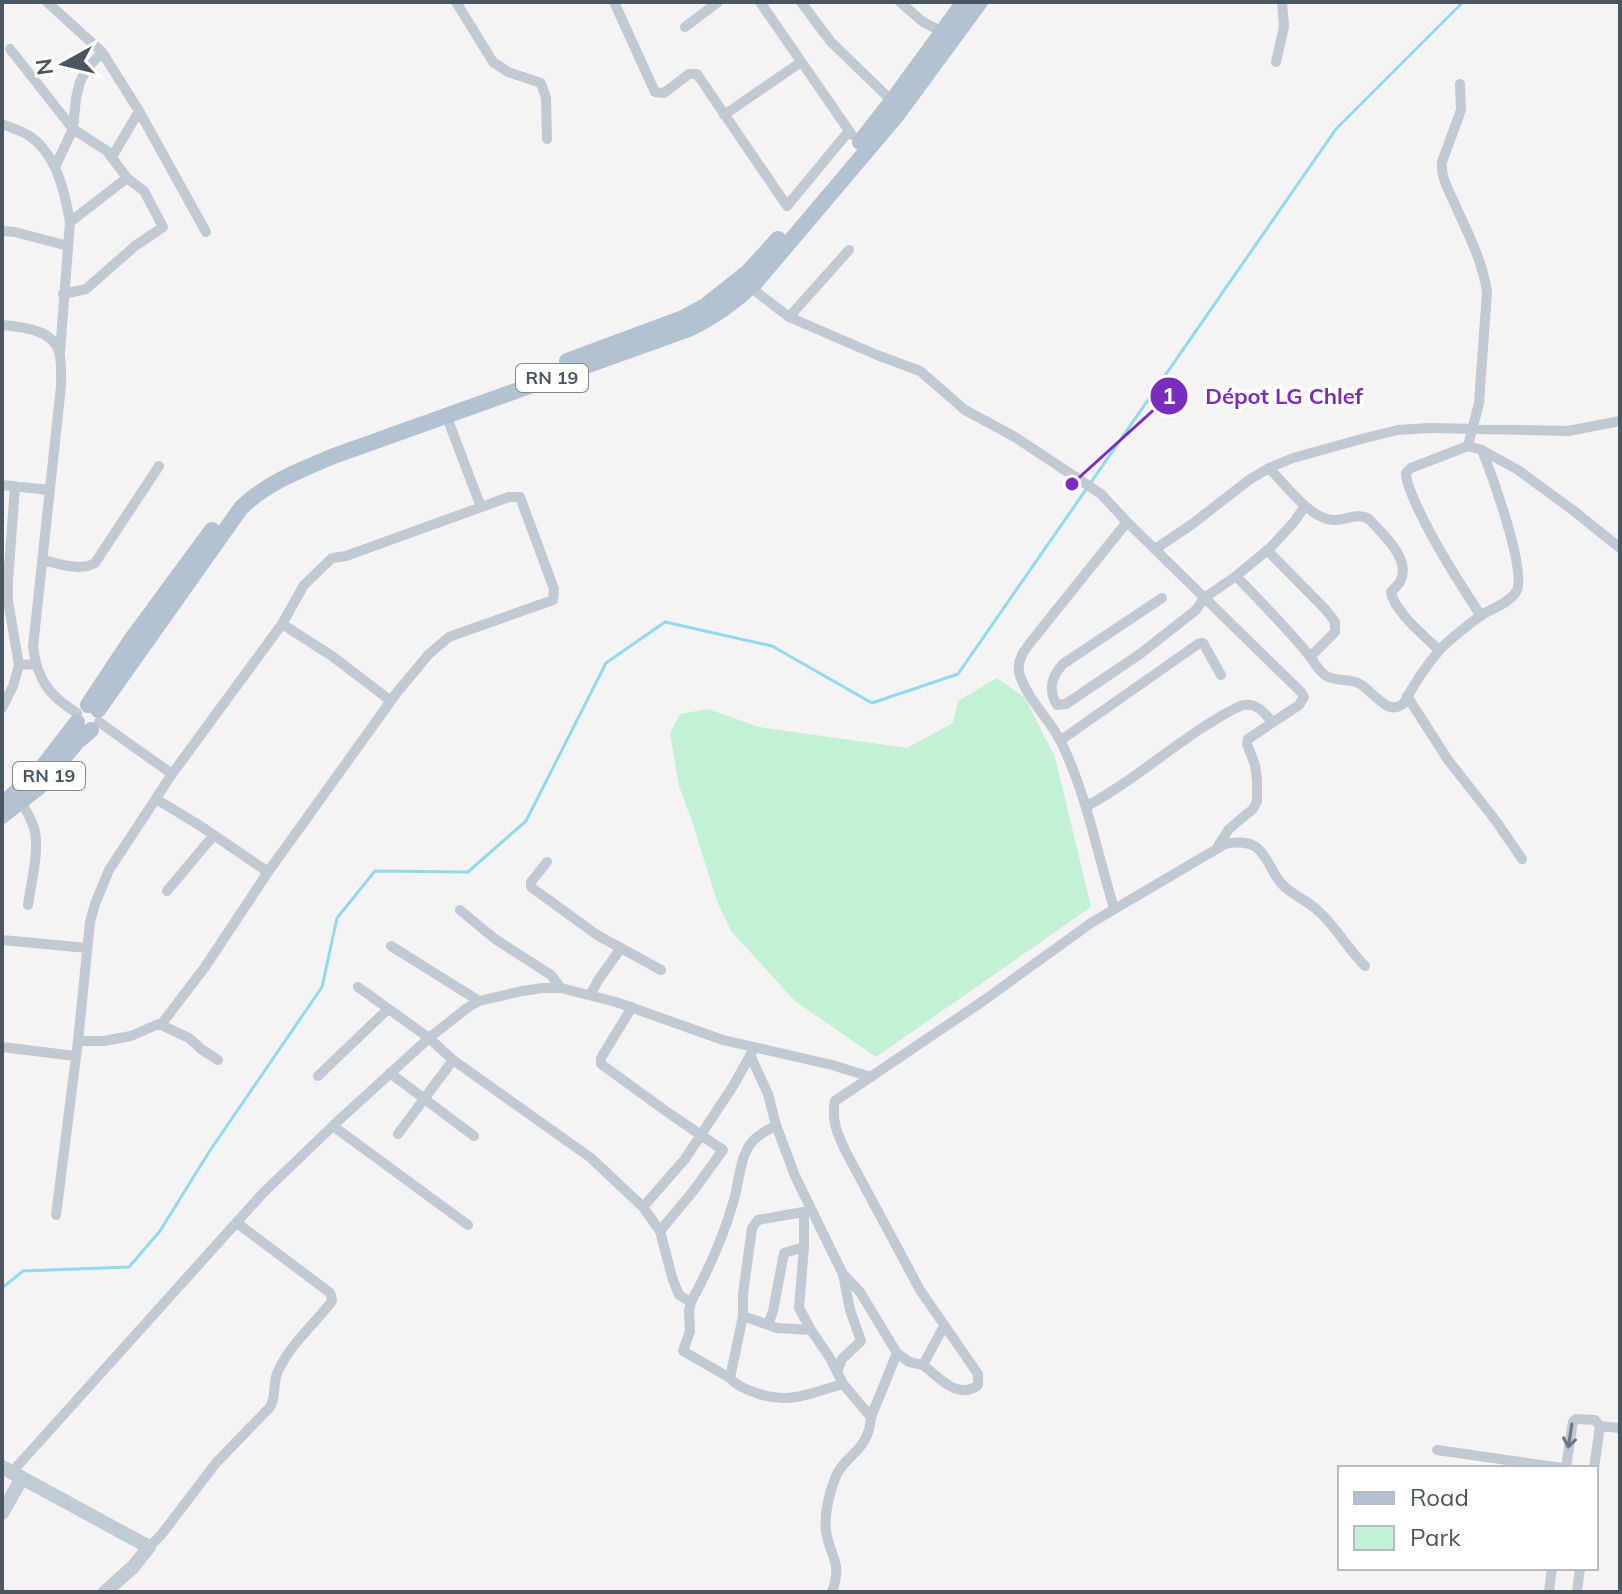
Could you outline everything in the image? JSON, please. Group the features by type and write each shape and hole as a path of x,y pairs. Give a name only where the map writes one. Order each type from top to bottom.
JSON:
{"main road":[{"name":"RN 19","path":"744,286 820,192 854,138 897,103 964,2"},
{"name":"RN 19","path":"2,816 9,797 41,769 88,717 131,640 240,493 277,470 360,435 446,411 686,323 705,306 744,286 980,2"},
{"path":"2,1513 12,1472 149,1547 133,1567 105,1592"}],"street":[{"path":"47,2 102,52 139,111 206,232"},
{"path":"456,2 493,62 508,72 541,83 546,98 547,139"},
{"path":"614,2 655,92 664,93 689,74 697,74 787,206 854,138 765,4"},
{"path":"801,2 841,52 897,103"},
{"path":"900,2 923,22 943,32"},
{"path":"1276,62 1284,27 1282,2"},
{"path":"685,27 716,3"},
{"path":"10,49 73,129 107,151 127,178 144,191 163,227 135,246 86,289 63,294"},
{"path":"55,167 73,129 80,82 102,52"},
{"path":"724,115 801,62"},
{"path":"1460,84 1461,110 1441,165 1487,292 1479,403 1468,446"},
{"path":"112,157 139,111"},
{"path":"2,124 30,137 44,150 55,167 63,189 70,222 63,294 61,386 33,647 36,664 42,681 53,694 172,774"},
{"path":"70,222 127,178"},
{"path":"2,231 68,246"},
{"path":"789,317 849,250"},
{"path":"744,286 789,317 920,371 965,410 1015,437 1101,494 1303,695 1299,705 1250,736 1247,742 1255,765 1257,801 1253,809 1229,829 1217,847"},
{"path":"2,325 32,329 55,344 60,353"},
{"path":"446,411 481,507"},
{"path":"1155,549 1269,468 1330,447 1398,430 1568,431 1620,421"},
{"path":"1481,616 1449,568 1421,516 1405,476 1411,468 1468,446 1482,450 1518,470 1620,548"},
{"path":"1236,576 1328,677 1358,683 1389,708 1400,707 1439,650 1515,593 1519,579 1499,494 1482,450"},
{"path":"42,560 82,567 95,563 159,466"},
{"path":"1269,468 1305,506 1331,520 1358,516 1369,519 1401,557 1402,574 1391,592 1393,600 1439,650"},
{"path":"2,485 49,490"},
{"path":"2,708 19,665 5,601 15,486"},
{"path":"56,1215 90,922 109,870 172,774 282,624 304,585 332,558 346,556 509,497 520,497 554,589 553,600 449,637 429,654 391,701 175,1007 159,1024 131,1036 104,1041 78,1041"},
{"path":"1162,598 1056,671 1051,692 1057,705 1066,704 1140,654 1196,610 1204,598 1267,550 1305,506"},
{"path":"1114,908 1087,806 1061,740 1037,707 1019,675 1018,666 1022,653 1127,522"},
{"path":"1267,550 1335,622 1335,632 1310,657"},
{"path":"282,624 332,656 391,701"},
{"path":"1061,740 1198,644 1203,643 1221,675"},
{"path":"19,665 36,664"},
{"path":"1407,696 1448,760 1522,859"},
{"path":"1087,806 1111,793 1193,733 1240,706 1248,703 1254,705 1272,722"},
{"path":"9,797 32,820 36,834 28,905"},
{"path":"156,799 268,872"},
{"path":"167,891 213,836"},
{"path":"752,1051 808,1212 843,1274 860,1292 897,1353 909,1362 923,1365 954,1390 966,1391 978,1385 978,1374 920,1290 846,1152 835,1129 835,1101 1114,908 1217,847 1235,842 1256,847 1283,886 1318,910 1365,966"},
{"path":"547,862 531,882 531,887 597,935 661,970"},
{"path":"460,910 495,939 551,975 561,988"},
{"path":"2,940 87,948"},
{"path":"391,946 479,1001"},
{"path":"590,995 621,948"},
{"path":"358,987 429,1038 453,1060 591,1158 643,1207 660,1231 676,1290 691,1302"},
{"path":"12,1472 263,1193 429,1038 479,1001 522,991 561,988 632,1007 752,1051 832,1065 871,1077"},
{"path":"632,1007 601,1058 601,1064 722,1148 723,1152 660,1231"},
{"path":"318,1076 388,1009"},
{"path":"159,1024 189,1038 218,1060"},
{"path":"2,1047 75,1056"},
{"path":"643,1207 685,1159 752,1051"},
{"path":"398,1134 453,1060"},
{"path":"390,1073 474,1136"},
{"path":"776,1125 758,1136 747,1150 724,1230 691,1302 690,1331 683,1351 740,1386 768,1398 787,1400 843,1384"},
{"path":"333,1126 468,1225"},
{"path":"808,1212 799,1308 843,1384 871,1417"},
{"path":"730,1378 743,1316 754,1224 767,1218 808,1212"},
{"path":"149,1547 216,1463 270,1407 277,1373 299,1338 332,1301 329,1292 237,1223"},
{"path":"768,1325 782,1256 785,1252 804,1247"},
{"path":"837,1372 842,1359 861,1341 852,1319 843,1274"},
{"path":"743,1316 777,1328 811,1330"},
{"path":"923,1365 944,1326"},
{"path":"832,1592 837,1580 837,1567 826,1526 830,1496 840,1469 865,1443 871,1417 897,1353"},
{"path":"1564,1466 1576,1419 1595,1420 1600,1426 1620,1428"},
{"path":"1594,1466 1600,1426"},
{"path":"1437,1450 1550,1466"},
{"path":"1549,1592 1552,1570"},
{"path":"1577,1592 1580,1570"}],"green space":[{"path":"997,678 1025,698 1055,757 1091,907 876,1057 795,1001 731,931 717,901 679,786 670,733 680,714 708,709 759,727 907,748 953,723 958,701"}],"waterway":[{"path":"2,1288 23,1271 129,1267 160,1231 209,1152 322,987 337,918 375,871 468,872 526,821 606,663 665,622 772,646 872,703 958,674 1336,129 1463,2"}],"place":[{"name":"Dépot LG Chlef","path":"1072,484"}]}
